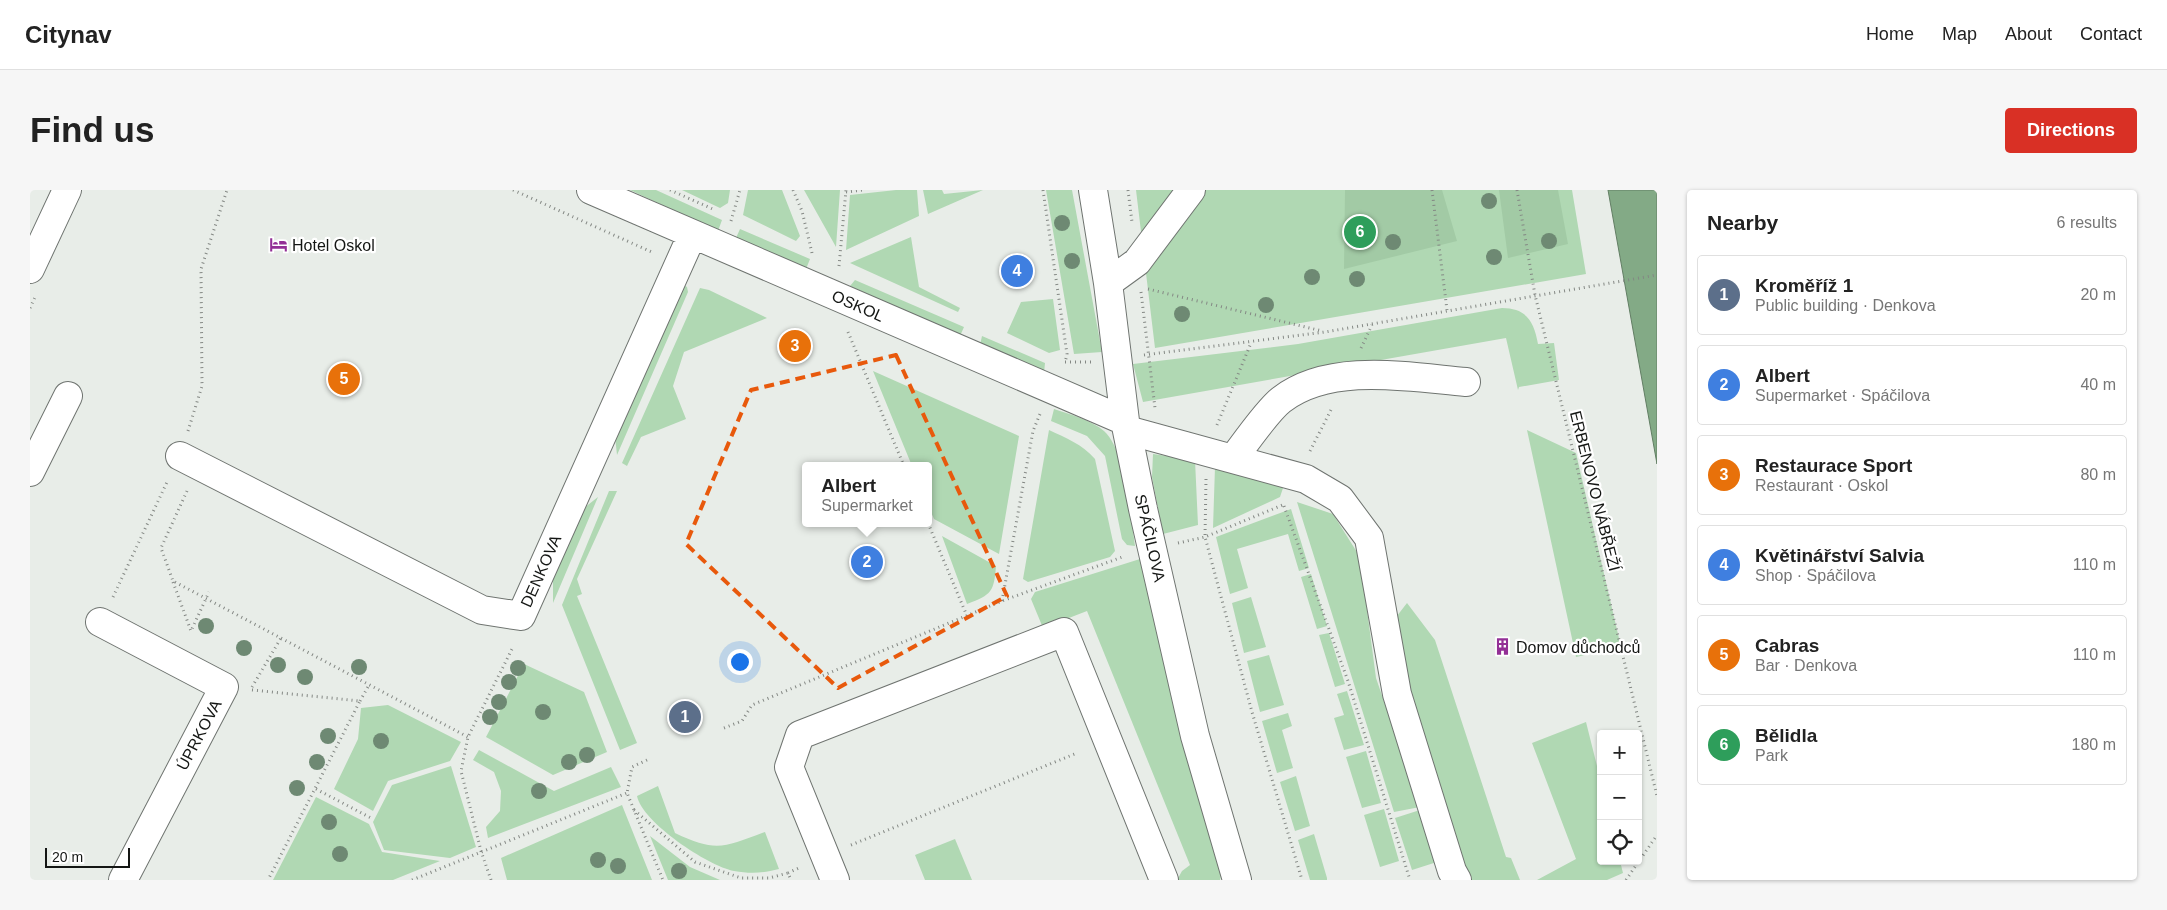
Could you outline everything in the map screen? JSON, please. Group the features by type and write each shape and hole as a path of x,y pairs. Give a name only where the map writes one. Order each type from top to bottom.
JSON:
{"street":[{"path":"30,268 67,190"},
{"name":"OSKOL","path":"591,190 1126,426 1306,479 1340,499 1369,538 1397,694 1452,871 1457,880"},
{"name":"SPÁČILOVA","path":"1093,190 1108,283 1126,426 1195,736 1237,880"},
{"path":"1108,283 1137,262 1191,190"},
{"name":"DENKOVA","path":"189,460 482,610 521,616 692,235"},
{"path":"1232,458 1280,400 1314,381 1375,374 1466,382"},
{"path":"30,472 68,396"},
{"name":"ÚPRKOVA","path":"100,622 224,687 123,880"},
{"path":"835,880 790,767 800,735 1064,632 1164,880"}],"path":[{"path":"209,592 191,630 161,548 189,460 202,386 201,269 227,190"},
{"path":"794,190 802,211 812,253"},
{"path":"839,266 846,191 863,190"},
{"path":"1043,190 1067,354 1065,363"},
{"path":"1432,190 1447,310"},
{"name":"ERBENOVO NÁBŘEŽÍ","path":"1517,190 1535,295 1657,796"},
{"path":"1156,415 1149,354 1325,332 1657,275"},
{"path":"1140,287 1325,332"},
{"path":"846,326 902,462"},
{"path":"1002,601 1033,431 1040,413"},
{"path":"100,622 189,460"},
{"path":"1284,506 1348,681 1410,880"},
{"path":"930,527 967,616"},
{"path":"1173,544 1205,537 1252,712 1302,880"},
{"path":"724,728 742,721 752,705 1002,601 1128,555"},
{"path":"173,581 468,737"},
{"path":"491,880 481,851 461,771 468,737 513,647"},
{"path":"268,880 369,685"},
{"path":"224,687 360,701"},
{"path":"842,849 1078,753"},
{"path":"648,760 632,767 627,793 663,880"},
{"path":"316,789 371,818"},
{"path":"412,880 627,793"},
{"path":"634,810 696,862 741,878 769,878 788,873 790,880"},
{"path":"1626,880 1657,835"}],"highlighted area":[{"path":"896,355 1007,596 838,688 686,544 751,390"}],"shaded area":[{"path":"630,190 656,190 722,220 718,231"},
{"path":"682,190 730,190 728,203 720,208"},
{"path":"748,190 782,190 800,236 796,241 743,215"},
{"path":"804,190 840,190 836,247"},
{"path":"896,190 917,190 919,216 846,250 850,195"},
{"path":"923,190 942,190 944,194 983,190 928,214"},
{"path":"1046,190 1072,190 1102,352 1074,354"},
{"path":"1136,190 1572,190 1586,274 1155,348"},
{"path":"1345,190 1442,190 1457,241 1344,269"},
{"path":"1499,190 1558,190 1568,244 1508,258"},
{"path":"1608,190 1657,190 1657,464"},
{"path":"740,229 810,259 806,269 736,238"},
{"path":"911,237 919,287 960,308 958,312 850,263"},
{"path":"855,280 964,327 960,336 850,286"},
{"path":"682,284 687,287 688,292 617,455 615,436"},
{"path":"700,288 709,290 767,318 684,352 673,386 686,419 641,437 627,466 622,463"},
{"path":"1053,299 1060,350 1049,353 1007,333 1021,302"},
{"path":"1502,308 1517,310 1528,317 1538,344 1554,343 1559,380 1519,387 1518,390 1506,338 1143,402 1133,364 1298,344"},
{"path":"982,336 1045,363 1044,373 980,345"},
{"path":"873,371 1019,436 999,554 934,519 932,514 932,462 910,462"},
{"path":"1054,409 1093,424 1104,431 1111,440 1118,453 1126,485 1135,546 1127,545 1122,539 1105,456 1087,436 1051,421"},
{"path":"1049,430 1079,445 1095,459 1115,551 1110,557 1028,582 1023,579"},
{"path":"1527,430 1576,453 1621,647 1576,657"},
{"path":"1153,454 1195,460 1198,525 1163,534 1152,477"},
{"path":"1215,467 1284,485 1280,497 1213,528"},
{"path":"609,491 617,491 577,579 582,594 577,596 637,743 620,750 562,605"},
{"path":"598,497 553,603 553,577 584,508"},
{"path":"1297,502 1333,514 1360,557 1376,678 1420,807 1394,812"},
{"path":"1291,509 1309,568 1299,571 1288,534 1237,549 1248,588 1230,594 1216,537"},
{"path":"942,536 996,566 993,587 987,595 967,604"},
{"path":"1140,559 1165,667 1222,871 1220,880 1177,880 1182,871 1190,865 1087,611 1043,628 1031,599 1035,592"},
{"path":"1311,574 1327,626 1317,629 1301,577"},
{"path":"1251,597 1266,647 1244,653 1232,603"},
{"path":"1407,603 1435,640 1506,857 1511,858 1520,880 1472,880 1456,845 1390,625"},
{"path":"1329,633 1345,684 1335,687 1319,635"},
{"path":"1269,655 1284,705 1260,712 1247,661"},
{"path":"524,664 584,692 607,752 553,775 486,737"},
{"path":"1347,691 1364,745 1344,750 1334,718 1344,715 1337,694"},
{"path":"388,705 461,742 450,761 388,781 373,811 334,789 358,739 361,708"},
{"path":"1288,713 1292,726 1282,730 1293,768 1277,773 1262,721"},
{"path":"1586,722 1597,766 1597,865 1621,865 1623,873 1607,880 1537,880 1576,859 1532,743"},
{"path":"479,750 554,791 611,767 621,787 488,838 486,827 500,811 501,791 494,772 473,760"},
{"path":"1366,751 1381,803 1362,808 1346,757"},
{"path":"451,766 476,847 450,858 384,850 373,822 392,785"},
{"path":"1296,776 1310,826 1295,831 1280,782"},
{"path":"658,786 675,833 701,843 720,846 765,832 779,869 757,873 734,871 693,852 663,830 642,806 637,796"},
{"path":"316,797 369,824 382,852 440,861 393,880 273,880"},
{"path":"622,805 652,880 507,880 501,858"},
{"path":"1384,809 1399,861 1380,867 1364,815"},
{"path":"1420,810 1437,862 1412,870 1395,818"},
{"path":"1314,834 1327,880 1310,880 1298,840"},
{"path":"650,836 690,867 720,880 668,880"},
{"path":"955,839 972,880 925,880 915,855"}],"place":[{"name":"Bělidla","path":"1360,232"},
{"name":"Hotel Oskol","path":"278,245"},
{"name":"Květinářství Salvia","path":"1017,271"},
{"name":"Restaurace Sport","path":"795,346"},
{"name":"Cabras","path":"344,379"},
{"name":"Albert","path":"867,562"},
{"name":"Domov důchodců","path":"1502,647"},
{"name":"Kroměříž 1","path":"685,717"}]}
